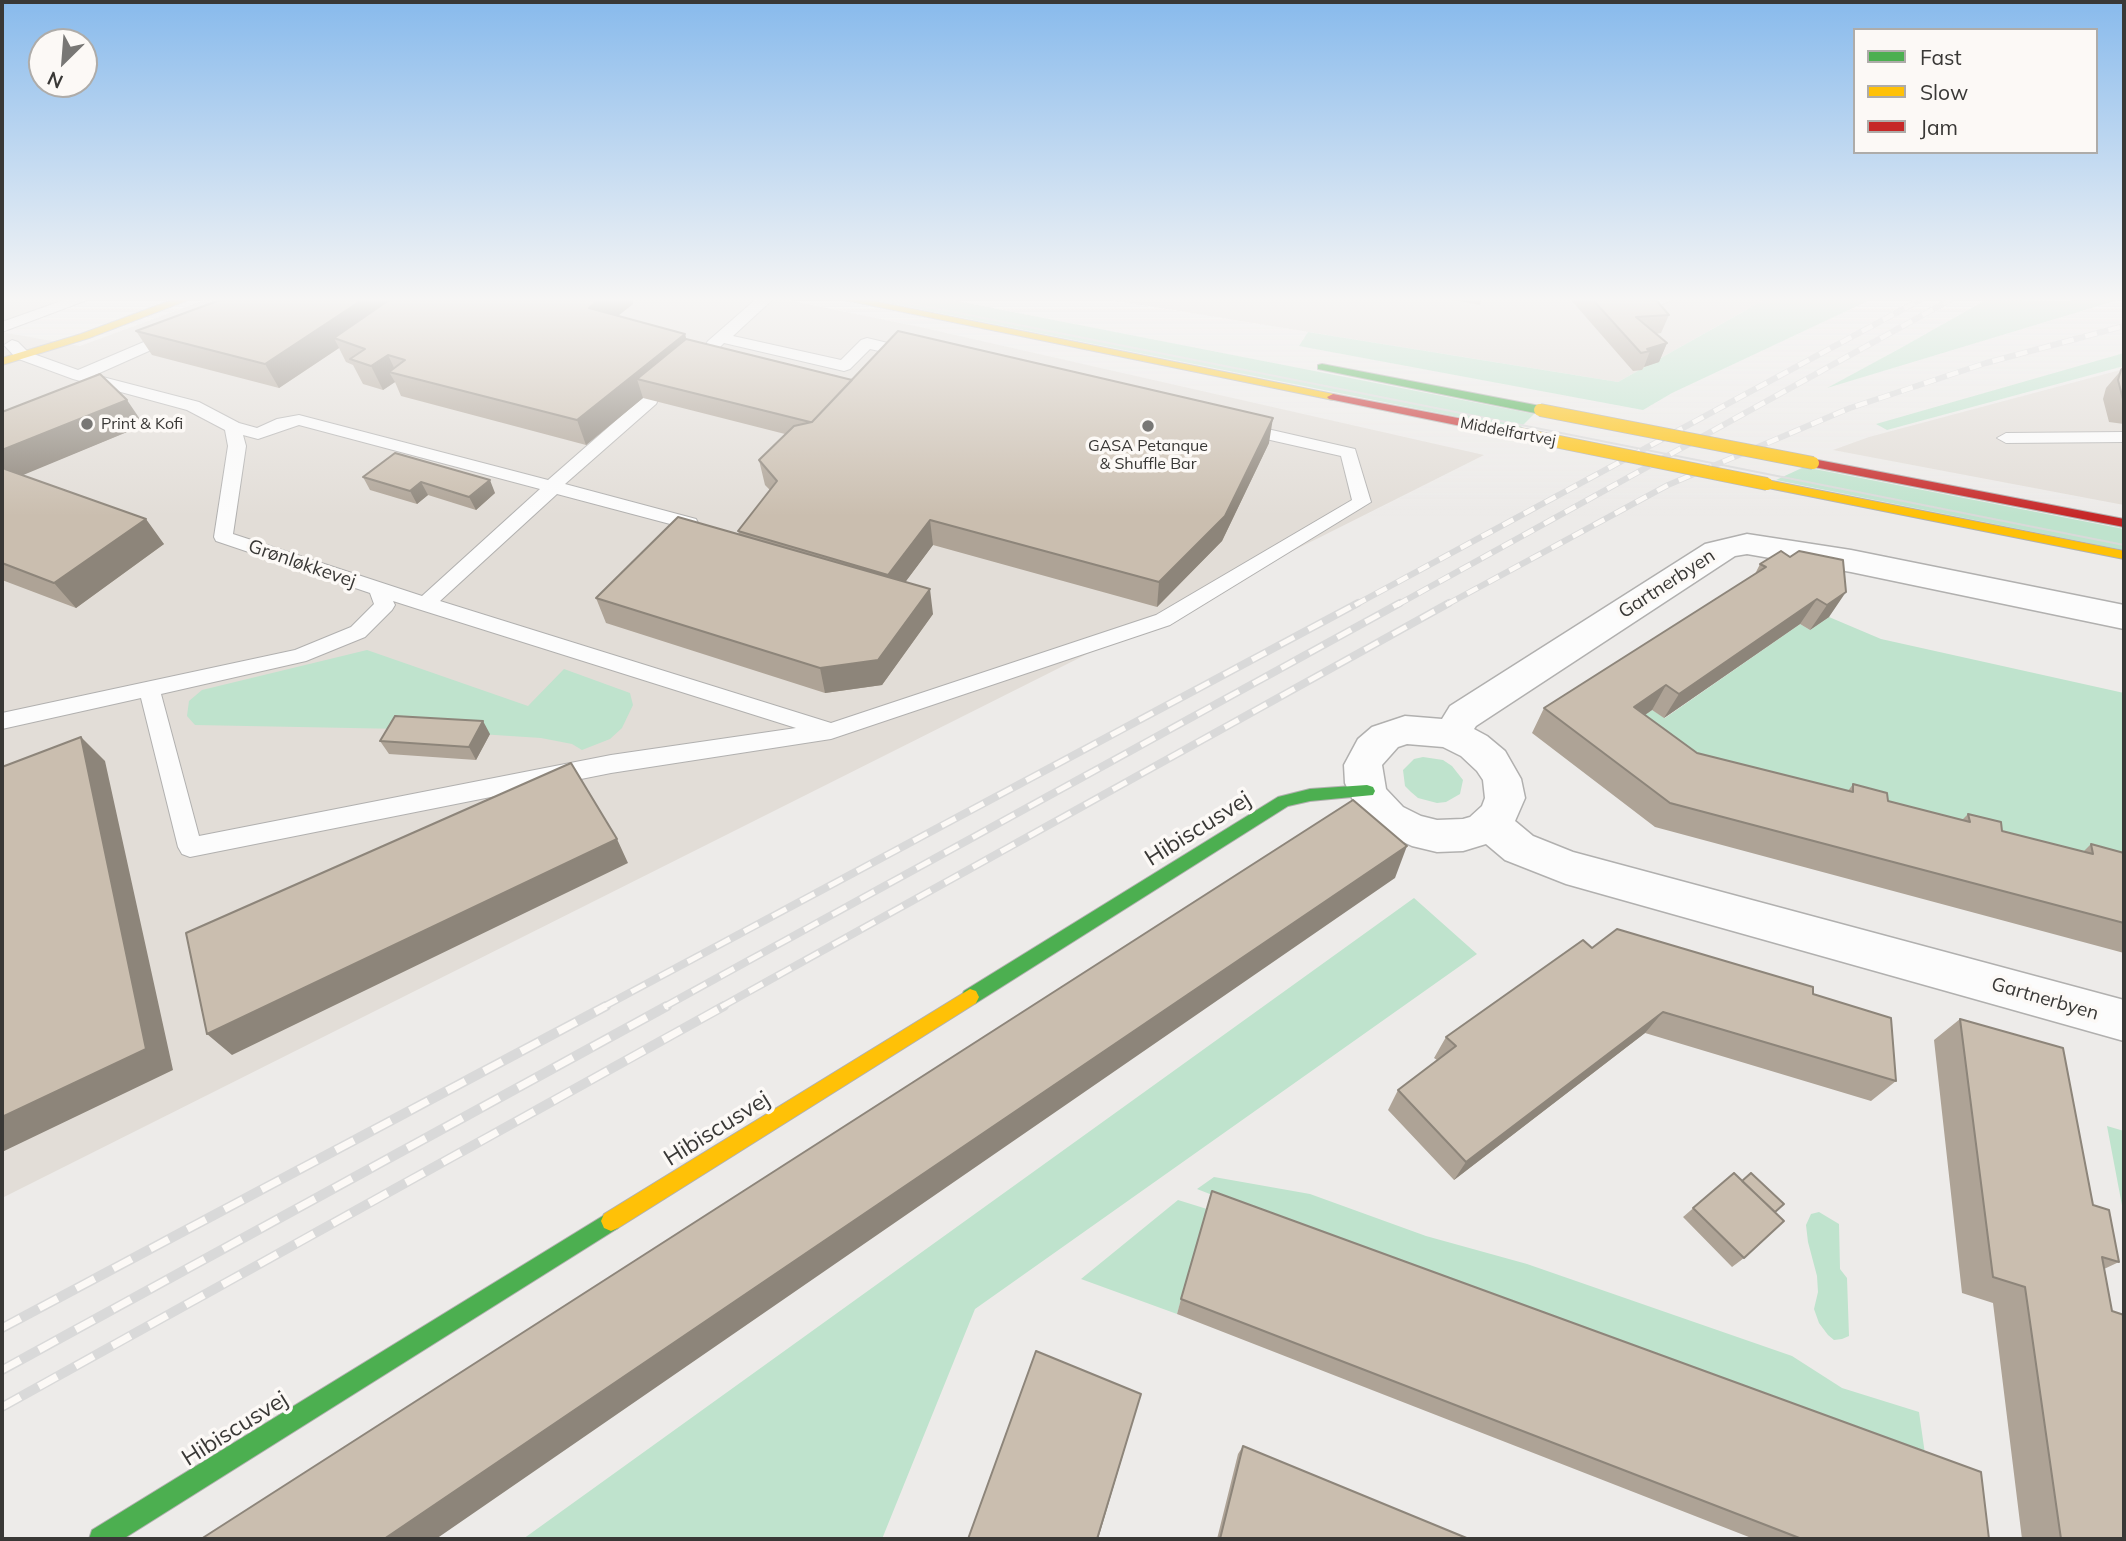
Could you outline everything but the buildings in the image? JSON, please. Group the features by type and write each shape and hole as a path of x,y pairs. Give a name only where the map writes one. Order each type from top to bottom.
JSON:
{"street":[{"name":"Middelfartvej","path":"1210,372 2053,541 2124,558"},
{"name":"Middelfartvej","path":"1347,372 2124,523"},
{"name":"Gartnerbyen","path":"1452,735 1463,716 1716,551 1730,546 1747,544 1851,561 2124,617"},
{"path":"1405,730 1429,730 1452,735 1474,746 1491,761 1502,779 1505,797 1498,815 1484,828 1462,835 1437,836 1412,830 1390,818 1373,802 1364,783 1363,765 1371,749 1385,737 1405,730"},
{"name":"Hibiscusvej","path":"101,1539 1284,801 1367,791"},
{"name":"Gartnerbyen","path":"1489,823 1519,848 1566,867 2124,1021"}],"lane":[{"path":"67,372 193,406 233,427 258,434 283,423 299,420 689,523"},
{"path":"79,376 88,372"},
{"path":"425,604 650,400"},
{"path":"149,689 190,847 611,764 831,730 1163,620 1362,502 1349,453 1215,422"},
{"name":"Grønløkkevej","path":"2,721 299,656 358,632 385,606 378,589 223,537 237,446 233,427"},
{"path":"2006,438 2124,437"},
{"path":"378,589 831,730"}],"shaded area":[{"path":"2,372 1118,372 1484,455 2,1198"},
{"path":"1556,372 1636,372 1618,382"},
{"path":"2113,372 2124,372 2124,505 1833,450 1869,437"}],"green space":[{"path":"1234,372 1319,372 1534,414 1519,429"},
{"path":"1438,372 1555,372 1618,382 1636,372 1717,372 1643,410"},
{"path":"1857,372 1880,372 1827,388"},
{"path":"2058,372 2102,372 1887,430 1876,424"},
{"path":"1804,467 2124,529 2124,550 1776,480"},
{"path":"1829,617 1881,639 2124,693 2124,891 1620,732 1652,710 1665,718 1800,624 1810,630"},
{"path":"367,650 528,706 564,669 630,693 633,705 622,728 610,739 582,750 572,744 541,738 403,729 195,725 187,716 189,701 202,690"},
{"path":"1423,757 1443,760 1452,766 1463,780 1460,794 1446,802 1437,803 1418,798 1405,786 1403,770 1414,759"},
{"path":"1414,898 1477,954 975,1309 882,1539 523,1539"},
{"path":"2107,1126 2124,1131 2124,1216"},
{"path":"1214,1177 1310,1194 1426,1236 1527,1264 1792,1356 1842,1388 1919,1412 1928,1475 1197,1189"},
{"path":"1178,1200 1207,1209 1177,1314 1081,1279"},
{"path":"1819,1212 1839,1224 1840,1269 1847,1278 1849,1336 1842,1339 1834,1340 1828,1335 1819,1323 1814,1309 1818,1292 1817,1276 1806,1225 1811,1214"}],"tram line":[{"path":"1254,372 2124,545"}],"railway":[{"path":"1355,605 1787,372"},
{"path":"1397,605 1820,372"},
{"path":"1446,605 1668,485 1850,408 1959,372"},
{"path":"603,1007 1358,603"},
{"path":"664,1007 1400,603"},
{"path":"721,1007 1449,603"},
{"path":"2,1328 606,1006"},
{"path":"2,1370 667,1006"},
{"path":"2,1407 724,1006"}],"traffic: fast":[{"path":"1347,372 1540,410"},
{"path":"970,997 1284,801 1310,795 1367,791"},
{"path":"101,1539 611,1221"}],"traffic: slow":[{"path":"1208,372 1333,397"},
{"path":"1540,410 1813,463"},
{"path":"1515,433 1767,484"},
{"path":"1767,484 2124,555"},
{"path":"611,1221 970,997"}],"traffic: jam":[{"path":"1333,397 1515,433"},
{"path":"1813,463 2124,523"}],"place":[{"name":"Print & Kofi","path":"87,424"},
{"name":"GASA Petanque & Shuffle Bar","path":"1148,426"}]}
